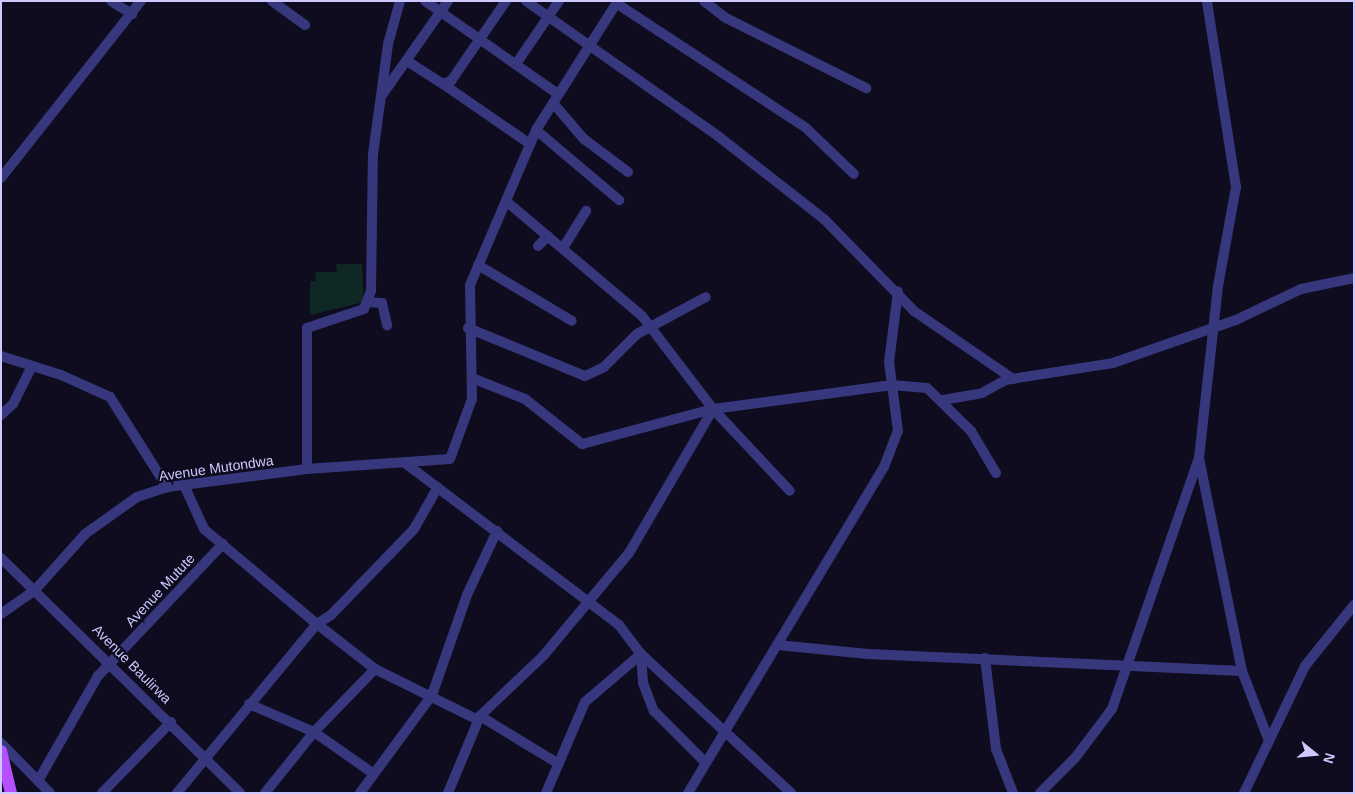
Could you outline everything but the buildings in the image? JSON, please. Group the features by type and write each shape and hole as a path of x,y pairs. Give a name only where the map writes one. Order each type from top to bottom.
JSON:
{"main road":[{"path":"1,751 11,793"}],"street":[{"path":"111,1 132,14"},
{"path":"1,178 141,1"},
{"path":"272,1 305,25"},
{"path":"307,468 307,328 364,309 368,302 373,154 390,33 400,1"},
{"path":"425,1 516,64 555,99 584,139 628,172"},
{"path":"381,95 448,1"},
{"path":"443,84 451,81 506,1"},
{"path":"526,1 718,136 824,219 946,337 1013,379"},
{"path":"516,64 560,1"},
{"path":"704,1 726,18 866,88"},
{"path":"1040,793 1075,758 1112,709 1131,665 1199,458 1214,328 1236,187 1207,1"},
{"path":"854,174 798,122 617,2 536,130 478,265 468,295 468,328 472,378 514,393 582,444 713,409 892,385 930,389 971,431 996,473"},
{"path":"407,61 530,144"},
{"path":"536,130 619,200"},
{"path":"506,201 563,248 652,328 713,409 790,491"},
{"path":"563,248 586,211"},
{"path":"538,246 548,236"},
{"path":"478,265 572,321"},
{"path":"942,400 982,393 1013,379 1113,363 1214,328 1301,288 1354,278"},
{"path":"688,793 704,761 778,645 884,467 898,431 888,362 898,292"},
{"path":"468,328 585,376 596,373 620,347 706,297"},
{"path":"368,302 382,303 387,326"},
{"path":"1,356 32,366 110,397 167,487"},
{"path":"1,415 13,404 32,366"},
{"name":"Avenue Mutondwa","path":"1,614 35,590 85,534 137,497 167,487 185,487 307,468 450,459 472,399 472,378"},
{"path":"450,792 479,718 544,655 644,530 713,409"},
{"path":"1199,458 1242,671 1269,741"},
{"path":"405,463 619,625 641,654 724,728 790,793"},
{"path":"185,487 204,529 317,624 375,669 479,718 559,764"},
{"path":"178,793 206,755 317,624 331,615 414,529 438,487"},
{"path":"360,793 432,695 467,595 497,531"},
{"name":"Avenue Mutute","path":"38,781 83,697 112,662 223,544"},
{"name":"Avenue Baulirwa","path":"1,558 112,662 206,755 240,793"},
{"path":"1244,793 1305,666 1354,605"},
{"path":"778,645 868,654 1242,671"},
{"path":"641,654 643,683 654,711 704,761"},
{"path":"546,793 585,702 641,654"},
{"path":"985,658 996,749 1013,793"},
{"path":"265,793 314,732 375,669"},
{"path":"249,704 314,732 374,774"},
{"path":"102,793 171,722"},
{"path":"1,743 50,793"}],"green space":[{"path":"336,264 362,264 364,302 310,315 310,281 316,281 315,272 337,272"}]}
